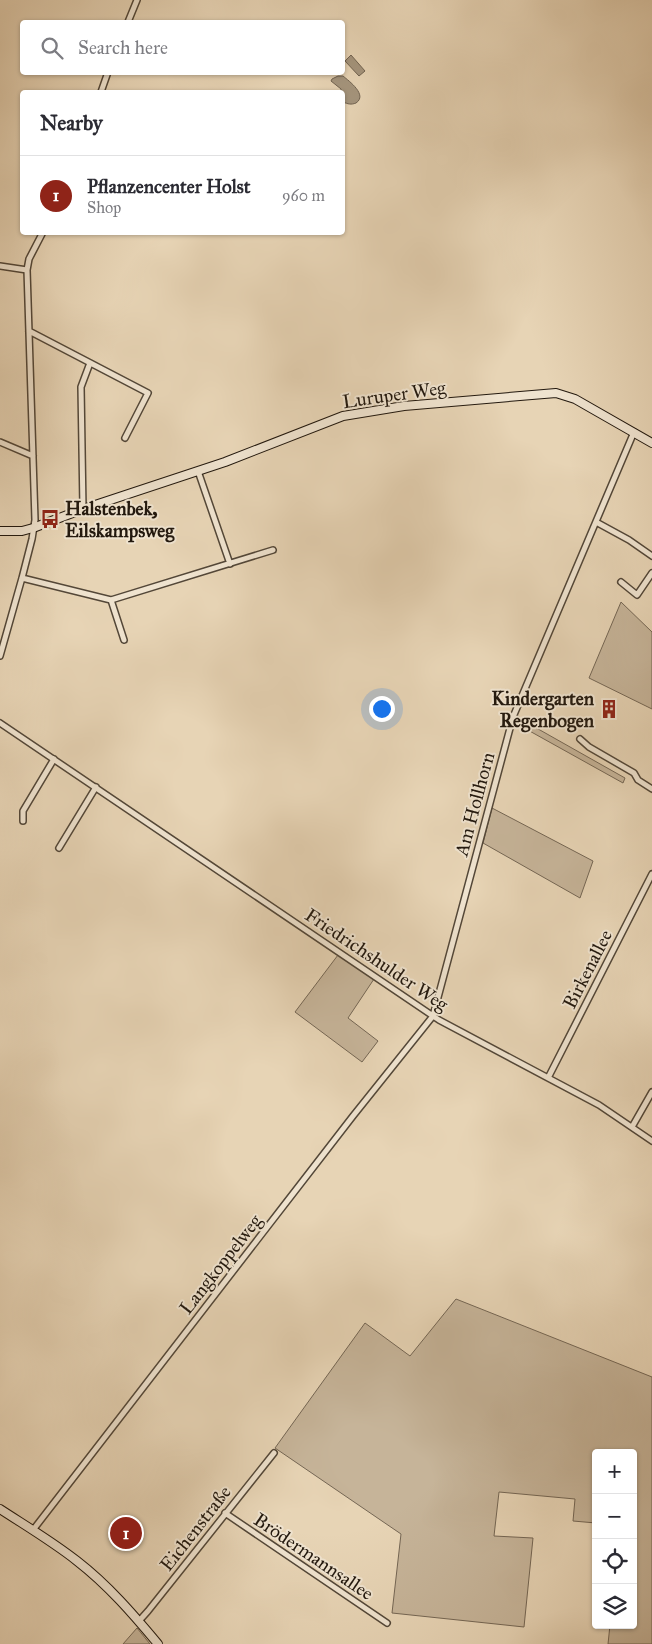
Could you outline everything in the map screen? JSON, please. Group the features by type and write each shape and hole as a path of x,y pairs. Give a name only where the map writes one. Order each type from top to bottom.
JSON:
{"street":[{"path":"129,20 137,0"},
{"path":"102,90 107,75"},
{"path":"0,656 22,578 35,520 27,270 29,259 41,235"},
{"path":"0,266 27,270"},
{"path":"29,331 148,394 125,438"},
{"path":"83,509 81,387 90,364"},
{"name":"Luruper Weg","path":"0,531 22,531 33,528 83,509 198,471 343,416 404,406 546,393 560,394 575,399 652,443"},
{"name":"Am Hollhorn","path":"433,1016 512,718 634,432"},
{"path":"0,442 34,456"},
{"path":"198,471 230,564"},
{"path":"596,522 629,540 652,556"},
{"path":"22,578 104,600 111,600 273,550"},
{"path":"620,582 637,595 652,573"},
{"path":"111,600 124,640"},
{"name":"Friedrichshulder Weg","path":"0,723 433,1016 599,1105 652,1141"},
{"path":"580,739 589,747 634,773 638,780 652,789"},
{"path":"23,821 23,812 54,759"},
{"path":"59,848 96,787"},
{"name":"Birkenallee","path":"548,1078 652,874"},
{"name":"Langkoppelweg","path":"33,1530 433,1016"},
{"path":"632,1127 652,1092"},
{"name":"Eichenstraße","path":"139,1621 274,1452"},
{"path":"0,1509 70,1555 96,1576 158,1644"},
{"name":"Brödermannsallee","path":"225,1513 387,1623"}],"shaded area":[{"path":"351,55 365,71 359,76 345,61"},
{"path":"343,76 359,92 359,100 353,104 345,103 345,90 341,90 331,81"},
{"path":"621,602 652,632 652,709 589,678"},
{"path":"517,715 524,721 625,778 623,783 517,724"},
{"path":"492,808 593,861 580,898 483,843"},
{"path":"338,955 374,979 348,1018 378,1041 362,1062 295,1012"},
{"path":"456,1299 652,1377 652,1644 608,1644 610,1629 637,1629 637,1449 592,1449 592,1523 573,1521 575,1499 499,1492 494,1536 533,1538 524,1627 392,1613 401,1534 275,1448 365,1323 410,1356"},
{"path":"137,1628 150,1644 123,1644"}],"place":[{"name":"Halstenbek, Eilskampsweg","path":"50,519"},
{"name":"Kindergarten Regenbogen","path":"609,709"},
{"name":"Pflanzencenter Holst","path":"126,1533"}]}
